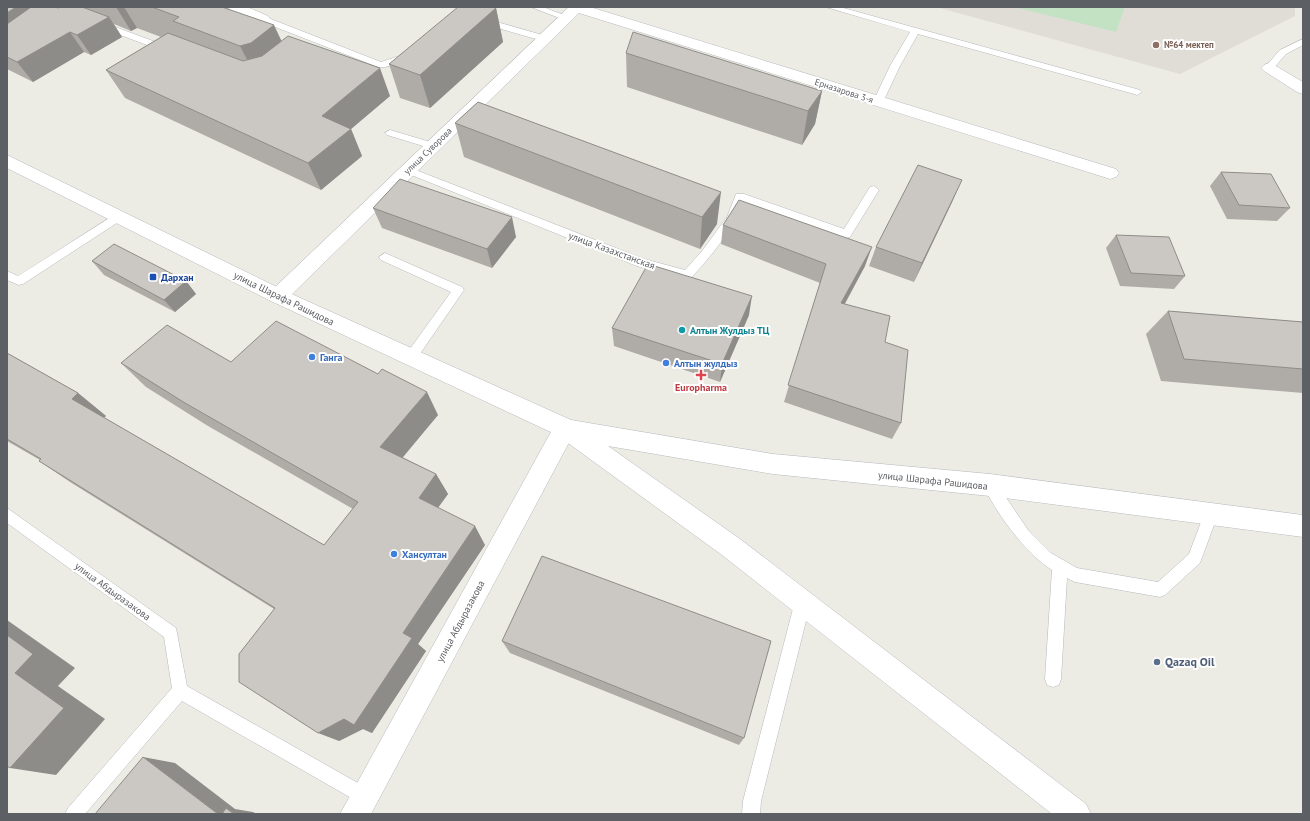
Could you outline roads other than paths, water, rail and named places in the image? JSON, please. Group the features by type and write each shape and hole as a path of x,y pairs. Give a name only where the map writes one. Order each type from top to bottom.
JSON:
{"main road":[{"path":"235,7 263,19"},
{"name":"улица Суворова","path":"278,296 543,38 574,10"},
{"name":"Ерназарова 3-я","path":"574,10 1110,173"},
{"path":"1269,68 1303,89"},
{"name":"улица Шарафа Рашидова","path":"7,161 278,296 565,428 731,547 1076,814"},
{"name":"улица Шарафа Рашидова","path":"565,428 773,464 990,485 1303,526"},
{"name":"улица Абдыразакова","path":"360,806 565,428"}],"lane":[{"path":"535,7 574,10"},
{"path":"830,7 1137,92"},
{"path":"263,19 381,65 402,58 413,49"},
{"path":"477,19 543,38"},
{"path":"91,20 172,52"},
{"path":"878,102 895,66 915,31"},
{"path":"1269,68 1283,52 1303,42"},
{"path":"390,133 433,146"},
{"name":"улица Казахстанская","path":"408,170 641,263 687,275 706,254 732,218 740,196 846,234 874,190"},
{"path":"7,275 19,281 119,216"},
{"path":"385,257 458,290 411,357"},
{"path":"990,485 1023,535 1046,558 1075,575 1160,590 1176,577 1195,558 1211,514"},
{"name":"улица Абдыразакова","path":"7,515 171,633 180,691"},
{"path":"1054,679 1060,566"},
{"path":"751,814 752,801 803,602"},
{"path":"74,814 180,691 360,806"}],"place":[{"name":"№64 мектеп","path":"1156,45"},
{"name":"Дархан","path":"153,277"},
{"name":"Алтын Жулдыз ТЦ","path":"682,330"},
{"name":"Ганга","path":"312,357"},
{"name":"Алтын жулдыз","path":"666,363"},
{"name":"Europharma","path":"701,375"},
{"name":"Хансултан","path":"394,554"},
{"name":"Qazaq Oil","path":"1157,662"}]}
